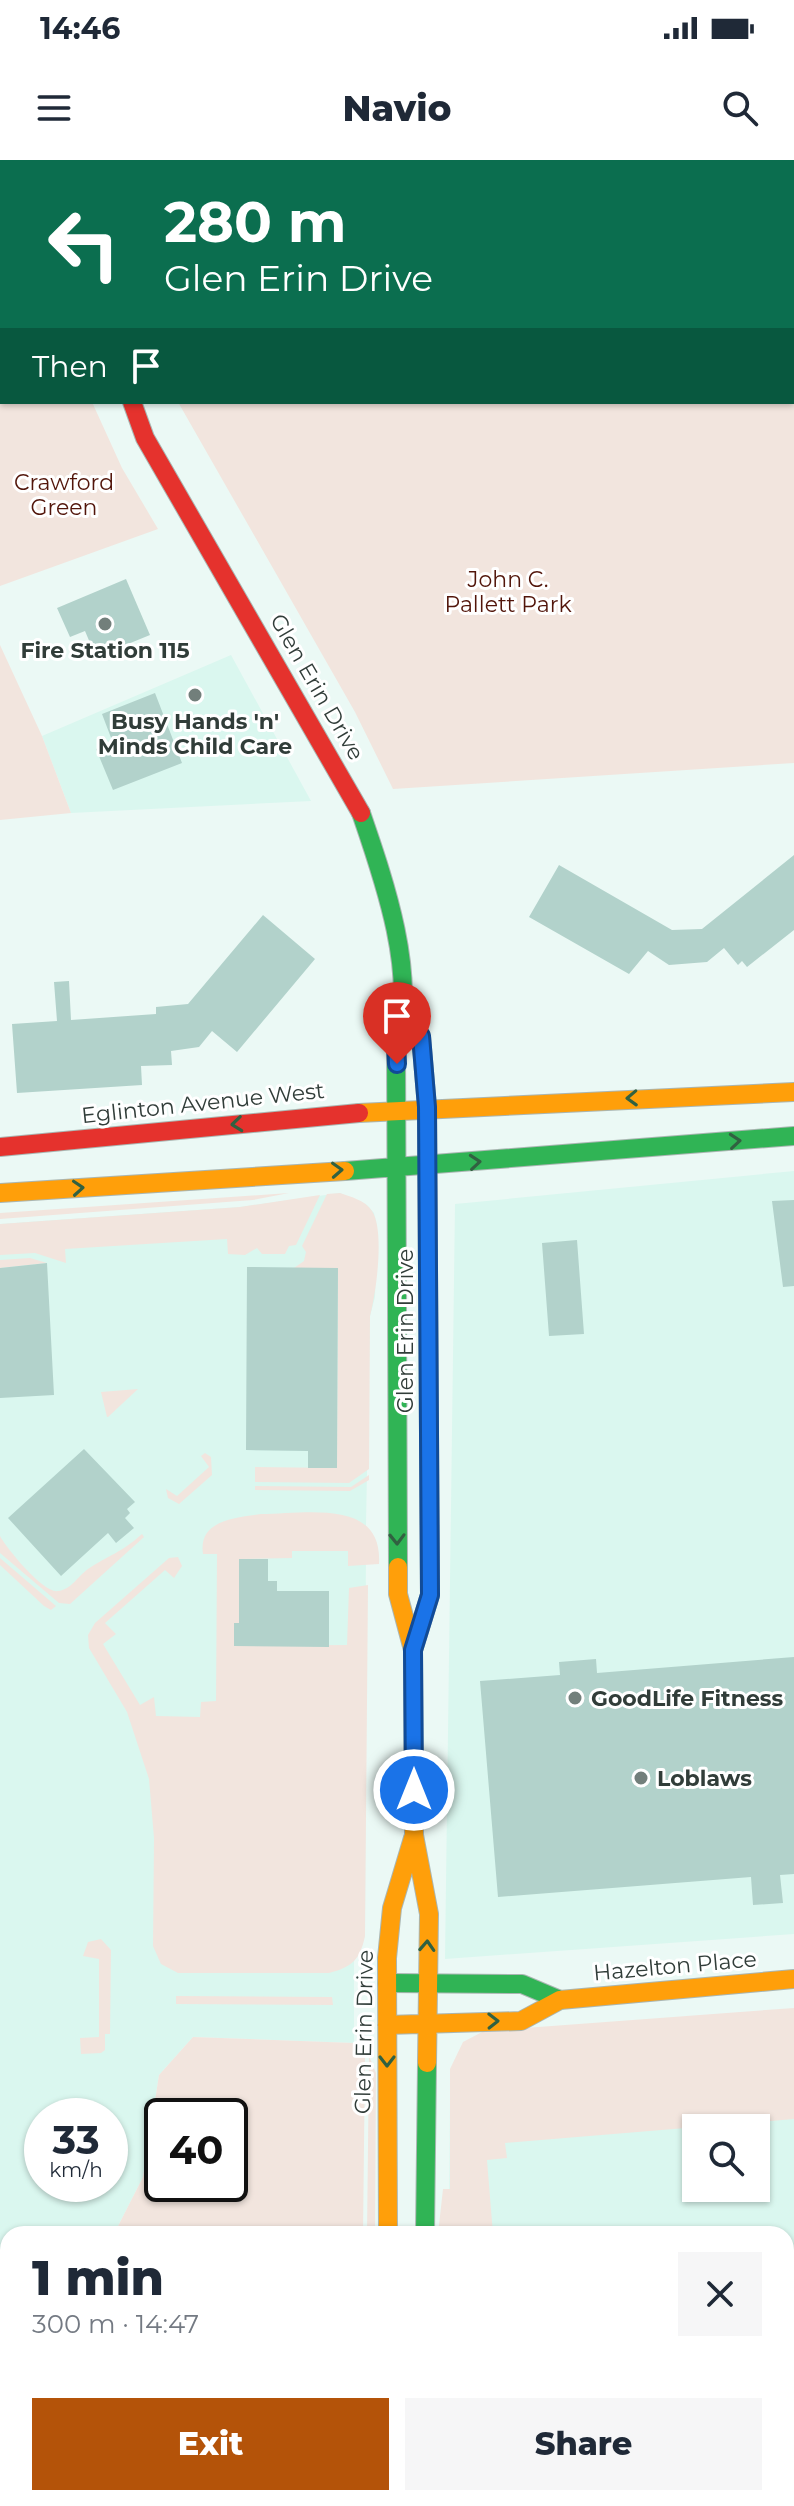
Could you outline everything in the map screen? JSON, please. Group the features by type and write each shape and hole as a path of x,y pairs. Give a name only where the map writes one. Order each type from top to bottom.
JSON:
{"street":[{"name":"Glen Erin Drive","path":"133,404 145,438 358,805 390,896 405,1015 396,1042 398,1594 413,1650 414,1835 429,1914 425,2226"},
{"name":"Glen Erin Drive","path":"405,1015 421,1036 428,1166 430,1595 413,1650"},
{"name":"Eglinton Avenue West","path":"0,1147 398,1109 794,1092"},
{"path":"0,1193 428,1166 794,1136"},
{"name":"Glen Erin Drive","path":"388,2226 387,1983 392,1908 414,1835"},
{"name":"Hazelton Place","path":"387,2025 521,2021 560,2000 794,1979"},
{"name":"Hazelton Place","path":"387,1983 522,1984 560,2000"}],"shaded area":[{"name":"Busy Hands 'n' Minds Child Care","path":"231,655 311,801 71,813 42,736"},
{"path":"794,1171 794,1934 445,1959 455,1204"},
{"path":"340,1193 367,1205 374,1213 377,1226 375,1297 370,1316 366,1524 365,1936 354,1961 354,2043 193,2037 159,2075 155,2098 144,2098 143,2177 118,2226 0,2226 0,1224 240,1207"},
{"path":"794,2019 794,2226 449,2226 450,2100 511,2037"}],"green space":[{"name":"Crawford Green","path":"0,404 93,404 122,468 158,529 0,586"},
{"name":"John C. Pallett Park","path":"179,404 794,404 794,763 393,789 355,712"},
{"path":"0,645 42,736 71,813 0,820"},
{"path":"289,1193 253,1200 0,1219 0,1213"},
{"path":"340,1193 358,1199 369,1207 378,1232 377,1278 370,1316 369,1469 349,1483 255,1482 255,1467 337,1468 338,1269 294,1268 304,1261 306,1252 302,1246 327,1194"},
{"path":"320,1195 296,1245 289,1246 285,1254 262,1254 257,1248 245,1255 228,1254 227,1239 65,1249 66,1263 35,1253 0,1255 0,1224 240,1207"},
{"path":"30,1258 47,1263 0,1268 0,1260"},
{"path":"138,1389 108,1417 107,1417 101,1392"},
{"path":"205,1453 211,1457 212,1475 179,1504 168,1498 166,1489 177,1496 209,1467 201,1456"},
{"path":"369,1475 369,1480 350,1491 255,1490 255,1486 351,1487"},
{"path":"261,1514 339,1514 356,1519 369,1528 377,1543 379,1564 348,1566 348,1551 292,1551 292,1558 240,1559 239,1623 234,1623 235,1646 347,1645 349,1588 368,1585 365,1936 354,1961 329,1973 178,1973 161,1964 153,1946 154,1838 149,1779 127,1712 89,1648 88,1635 95,1623 169,1558 178,1557 182,1566 174,1578 165,1570 105,1623 116,1634 103,1644 140,1705 154,1697 156,1716 200,1717 201,1702 216,1701 217,1554 203,1554 203,1543 206,1534 220,1523"},
{"path":"142,1534 144,1537 70,1604 59,1603 0,1553 0,1536 35,1578 44,1586 58,1591 67,1588 88,1569"},
{"path":"0,1558 56,1606 51,1610 44,1606 0,1565"},
{"path":"101,1939 111,1950 110,2034 105,2034 105,2050 101,2053 81,2054 80,2038 99,2037 99,1959 83,1956 88,1942"},
{"path":"176,1996 332,1997 333,2005 176,2004"},
{"path":"794,2008 794,2119 770,2121 770,2114 682,2114 682,2128 505,2143 507,2158 487,2160 492,2226 439,2226 443,2189 450,2189 450,2069 463,2042 484,2031"},
{"path":"193,2037 354,2043 365,2056 363,2226 118,2226 144,2171 144,2202 248,2202 248,2098 155,2098 159,2075"},
{"path":"369,2056 376,2073 375,2226 367,2226"}],"building":[{"name":"Fire Station 115","path":"126,579 150,635 96,657 85,631 70,637 57,608"},
{"path":"155,693 182,763 113,790 96,749 113,743 102,714"},
{"path":"794,855 794,930 747,967 742,961 738,965 724,948 707,962 669,965 648,951 629,974 529,917 559,865 672,930 702,929"},
{"path":"263,915 315,959 237,1052 212,1031 199,1047 171,1051 172,1065 141,1066 142,1085 17,1093 12,1024 57,1021 54,982 69,981 71,1020 156,1014 156,1007 188,1004"},
{"path":"794,1200 794,1286 783,1287 772,1201"},
{"path":"577,1240 584,1334 549,1336 542,1243"},
{"path":"47,1263 54,1395 0,1398 0,1268"},
{"path":"247,1267 338,1268 337,1468 308,1468 308,1451 246,1450"},
{"path":"84,1449 135,1502 127,1509 130,1513 125,1518 134,1528 116,1543 108,1533 61,1576 8,1518"},
{"path":"239,1559 268,1559 268,1581 277,1581 277,1591 329,1591 329,1647 234,1646 234,1623 239,1623"},
{"name":"Loblaws","path":"794,1657 794,1874 780,1875 783,1903 753,1905 751,1877 498,1897 480,1681 560,1675 559,1662 596,1659 597,1673"}],"traffic: fast":[{"path":"361,813 388,896 403,987 402,1016 396,1042 398,1567"},
{"path":"345,1171 794,1136"},
{"path":"387,1983 522,1984 560,2000"},
{"path":"425,2226 427,2063"}],"traffic: slow":[{"path":"405,1015 421,1036 427,1107 430,1595 413,1650"},
{"path":"359,1113 794,1092"},
{"path":"0,1193 345,1171"},
{"path":"398,1567 398,1594 413,1650 414,1835 429,1914 427,2063"},
{"path":"388,2226 387,1958 392,1908 413,1838"},
{"path":"387,2025 521,2021 560,2000 794,1979"}],"traffic: jam":[{"path":"133,404 145,438 361,813"},
{"path":"0,1147 359,1113"}],"place":[{"name":"Fire Station 115","path":"105,624"},
{"name":"Busy Hands 'n' Minds Child Care","path":"195,695"},
{"name":"GoodLife Fitness","path":"575,1698"},
{"name":"Loblaws","path":"641,1778"}],"route":[{"path":"397,1064 396,1042 405,1015 421,1036 427,1107 430,1595 413,1650 414,1790"}]}
